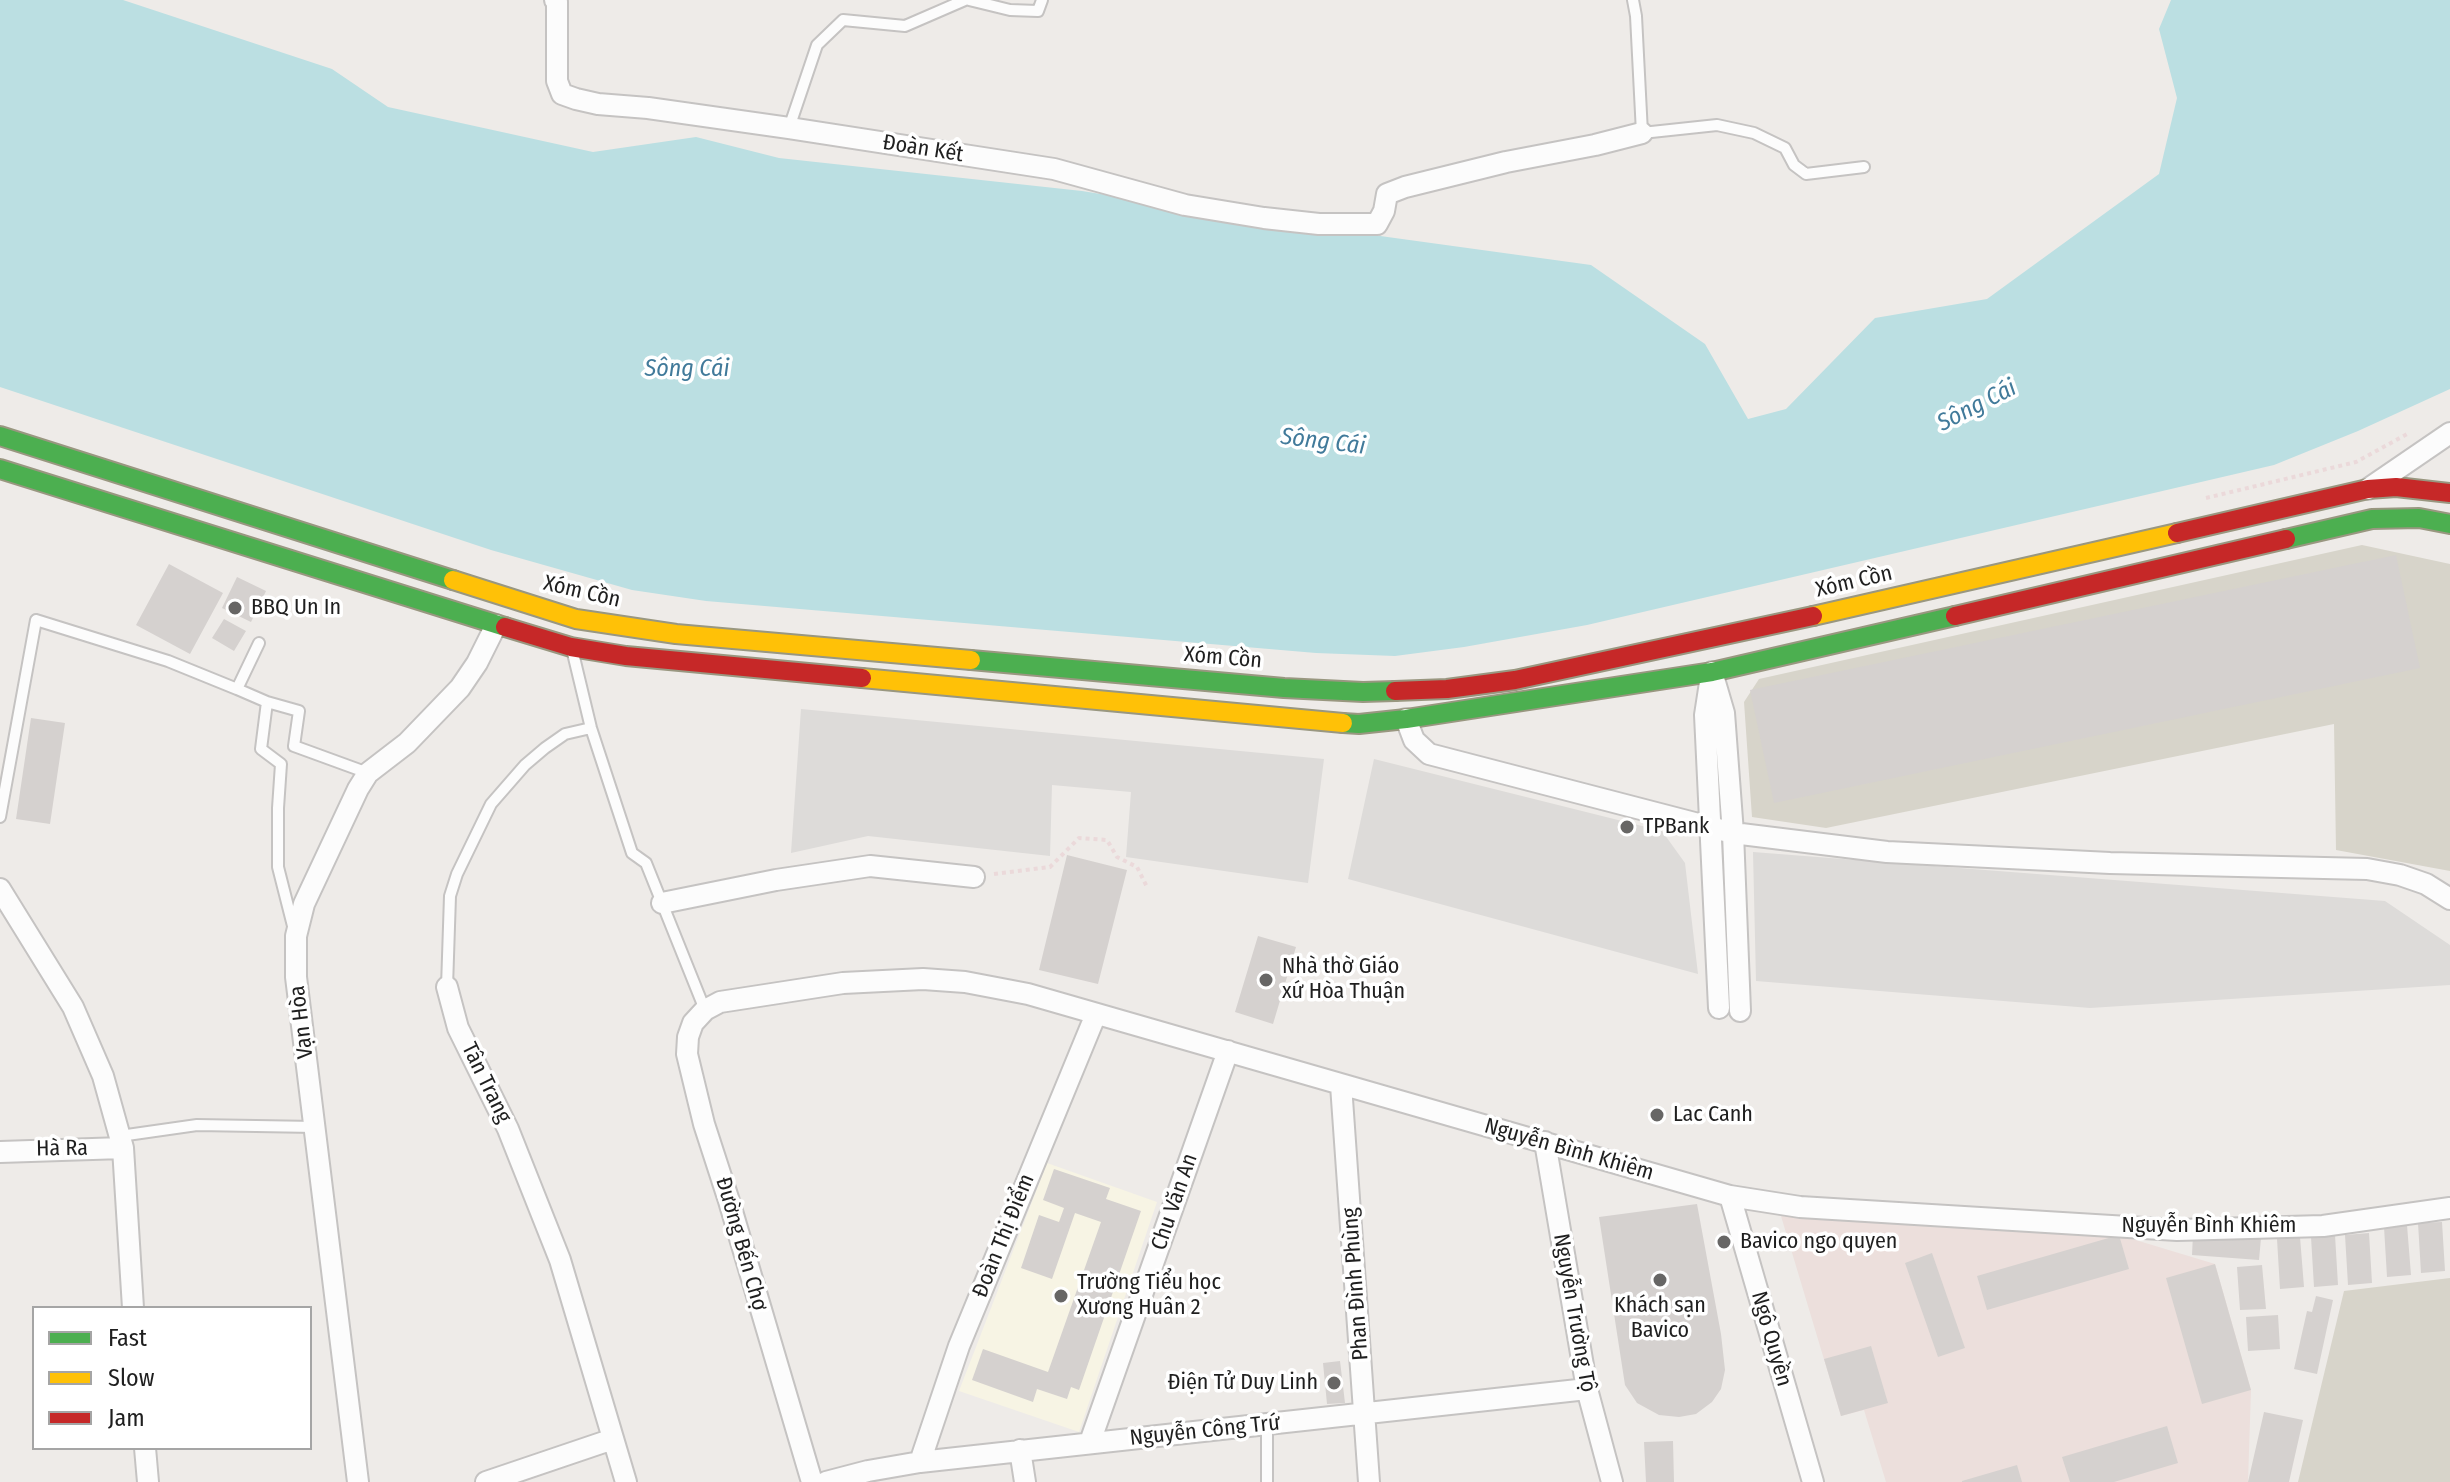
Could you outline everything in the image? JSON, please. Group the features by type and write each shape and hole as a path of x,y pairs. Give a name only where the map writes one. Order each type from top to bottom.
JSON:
{"street":[{"name":"Đoàn Kết","path":"555,0 557,81 562,94 598,104 789,128 1054,169 1198,207 1319,224 1377,224 1384,211 1387,194 1405,187 1642,133"},
{"path":"2372,519 2368,489 2450,433"},
{"name":"Xóm Cồn","path":"0,436 576,619 676,634 1284,688 1363,692 1447,689 1515,680 1706,640 2368,489 2396,487 2450,493"},
{"path":"0,469 571,647 626,656 1359,724 1712,672 2372,519 2419,518 2450,524"},
{"path":"571,647 576,619"},
{"name":"Vạn Hòa","path":"358,1482 296,977 296,936 304,904 368,773 407,743 460,688 496,625"},
{"path":"1706,640 1724,713 1733,833 1740,1011"},
{"path":"1712,672 1705,715 1719,1008"},
{"path":"1406,719 1414,740 1429,754 1733,833 1887,852 2110,863 2367,869 2426,884 2450,899"},
{"path":"662,903 776,880 870,866 974,877"},
{"path":"0,889 73,1007 103,1076 122,1142 133,1306"},
{"name":"Nguyễn Bình Khiêm","path":"705,1010 720,1002 843,983 923,979 965,982 1028,994 1730,1196 1800,1207 2177,1230 2323,1226 2450,1208"},
{"name":"Tân Trang","path":"447,987 458,1028 508,1129 560,1260 626,1482"},
{"name":"Đường Bến Chợ","path":"705,1010 693,1023 687,1054 704,1124 812,1482"},
{"name":"Đoàn Thị Điểm","path":"920,1462 959,1346 1096,1014"},
{"name":"Chu Văn An","path":"1090,1442 1228,1051"},
{"name":"Phan Đình Phùng","path":"1341,1085 1369,1482"},
{"name":"Hà Ra","path":"0,1152 122,1142"},
{"name":"Nguyễn Trường Tộ","path":"1545,1142 1587,1389 1612,1482"},
{"name":"Ngô Quyền","path":"1730,1196 1813,1482"},
{"name":"Nguyễn Công Trứ","path":"826,1482 920,1462 1587,1389"},
{"path":"486,1482 613,1439"},
{"path":"145,1450 148,1482"},
{"path":"1020,1450 1025,1482"}],"lane":[{"path":"789,128 817,45 843,20 905,26 967,0 1010,10 1038,11 1042,0"},
{"path":"1633,0 1642,133 1717,125 1754,133 1785,148 1794,165 1806,174 1864,167"},
{"path":"0,817 36,620 168,661 267,702 299,711 294,746 368,773"},
{"path":"237,689 259,643"},
{"path":"571,647 591,728 632,853 646,863 705,1010"},
{"path":"267,702 261,749 281,764 278,867 296,936"},
{"name":"Tân Trang","path":"447,987 450,896 457,874 491,804 525,765 545,748 565,734 591,728"},
{"path":"122,1142 197,1125 315,1127"},
{"path":"1267,1425 1267,1482"}],"path":[{"path":"2202,499 2356,462 2410,433"},
{"path":"974,877 1050,867 1079,838 1107,840 1117,857 1137,867 1147,887"}],"shaded area":[{"path":"2362,545 2450,564 2450,871 2336,850 2334,724 1826,828 1752,817 1744,702 1759,679"},
{"path":"801,709 1324,759 1308,883 1126,857 1131,792 1052,785 1050,856 868,836 791,853"},
{"path":"1374,759 1662,831 1685,863 1698,974 1348,879"},
{"path":"1753,852 2385,901 2450,945 2450,985 2090,1008 1756,981"},
{"name":"Trường Tiểu học Xương Huân 2","path":"1047,1163 1157,1202 1079,1432 959,1391"},
{"path":"1781,1216 2119,1235 2215,1264 2251,1390 2248,1482 1886,1482 1864,1410 1841,1416"},
{"path":"2450,1278 2450,1482 2298,1482 2344,1291"}],"water":[{"name":"Sông Cái","path":"0,0 123,0 332,69 388,107 593,152 696,137 779,158 1082,191 1264,220 1591,265 1705,344 1748,419 1786,409 1875,318 1987,299 2159,174 2177,98 2159,29 2171,0 2450,0 2450,389 2274,465 1587,625 1395,656 1316,653 706,601 632,590 491,550 0,387"}],"building":[{"path":"2396,555 2420,668 1774,803 1750,690"},
{"path":"169,564 223,593 190,654 136,625"},
{"path":"237,577 266,591 251,622 222,608"},
{"path":"224,619 246,631 234,651 212,638"},
{"path":"31,718 65,723 50,824 16,819"},
{"path":"1067,855 1127,870 1098,984 1039,970"},
{"name":"Nhà thờ Giáo xứ Hòa Thuận","path":"1258,936 1296,947 1273,1024 1235,1012"},
{"path":"1054,1169 1110,1188 1106,1199 1141,1211 1079,1390 1071,1387 1067,1399 1037,1389 1033,1402 972,1380 983,1349 1048,1372 1101,1222 1075,1213 1052,1279 1021,1268 1039,1215 1059,1222 1064,1208 1043,1200"},
{"name":"Khách sạn Bavico","path":"1697,1204 1725,1370 1721,1389 1712,1402 1696,1414 1679,1417 1659,1415 1637,1403 1625,1385 1599,1217"},
{"path":"2442,1222 2445,1271 2421,1273 2418,1223"},
{"path":"2407,1225 2411,1275 2387,1277 2384,1227"},
{"path":"2369,1233 2372,1283 2348,1285 2345,1235"},
{"path":"2193,1234 2261,1238 2259,1260 2192,1255"},
{"path":"2119,1235 2129,1269 1987,1310 1977,1276"},
{"path":"2335,1235 2338,1285 2314,1287 2311,1237"},
{"path":"2300,1237 2304,1287 2280,1289 2277,1239"},
{"path":"1932,1253 1965,1348 1938,1357 1905,1263"},
{"path":"2215,1264 2251,1390 2202,1404 2166,1278"},
{"path":"2262,1265 2266,1309 2240,1310 2237,1267"},
{"path":"2316,1296 2333,1300 2317,1374 2294,1369 2307,1311 2312,1312"},
{"path":"2278,1315 2280,1349 2248,1351 2246,1317"},
{"path":"1871,1346 1888,1403 1841,1416 1824,1359"},
{"name":"Điện Tử Duy Linh","path":"1340,1361 1345,1403 1327,1404 1323,1363"},
{"path":"2264,1412 2303,1420 2289,1482 2248,1482"},
{"path":"2167,1426 2178,1463 2114,1482 2070,1482 2062,1457"},
{"path":"1673,1441 1674,1482 1646,1482 1644,1442"},
{"path":"2017,1465 2022,1482 1962,1482 1962,1481"}],"traffic: fast":[{"path":"0,436 453,580"},
{"path":"0,469 505,627"},
{"path":"2286,539 2372,519 2419,518 2450,524"},
{"path":"1343,723 1406,719 1712,672 1955,616"},
{"path":"971,660 1284,688 1395,691"}],"traffic: slow":[{"path":"1813,616 2177,533"},
{"path":"453,580 576,619 676,634 971,660"},
{"path":"862,678 1343,723"}],"traffic: jam":[{"path":"2177,533 2368,489 2396,487 2450,493"},
{"path":"1955,616 2286,539"},
{"path":"1395,691 1447,689 1515,680 1813,616"},
{"path":"505,627 571,647 626,656 862,678"}],"place":[{"name":"BBQ Un In","path":"235,608"},
{"name":"TPBank","path":"1627,827"},
{"name":"Nhà thờ Giáo xứ Hòa Thuận","path":"1266,980"},
{"name":"Lac Canh","path":"1657,1115"},
{"name":"Bavico ngo quyen","path":"1724,1242"},
{"name":"Khách sạn Bavico","path":"1660,1280"},
{"name":"Trường Tiểu học Xương Huân 2","path":"1061,1296"},
{"name":"Điện Tử Duy Linh","path":"1334,1383"}]}
